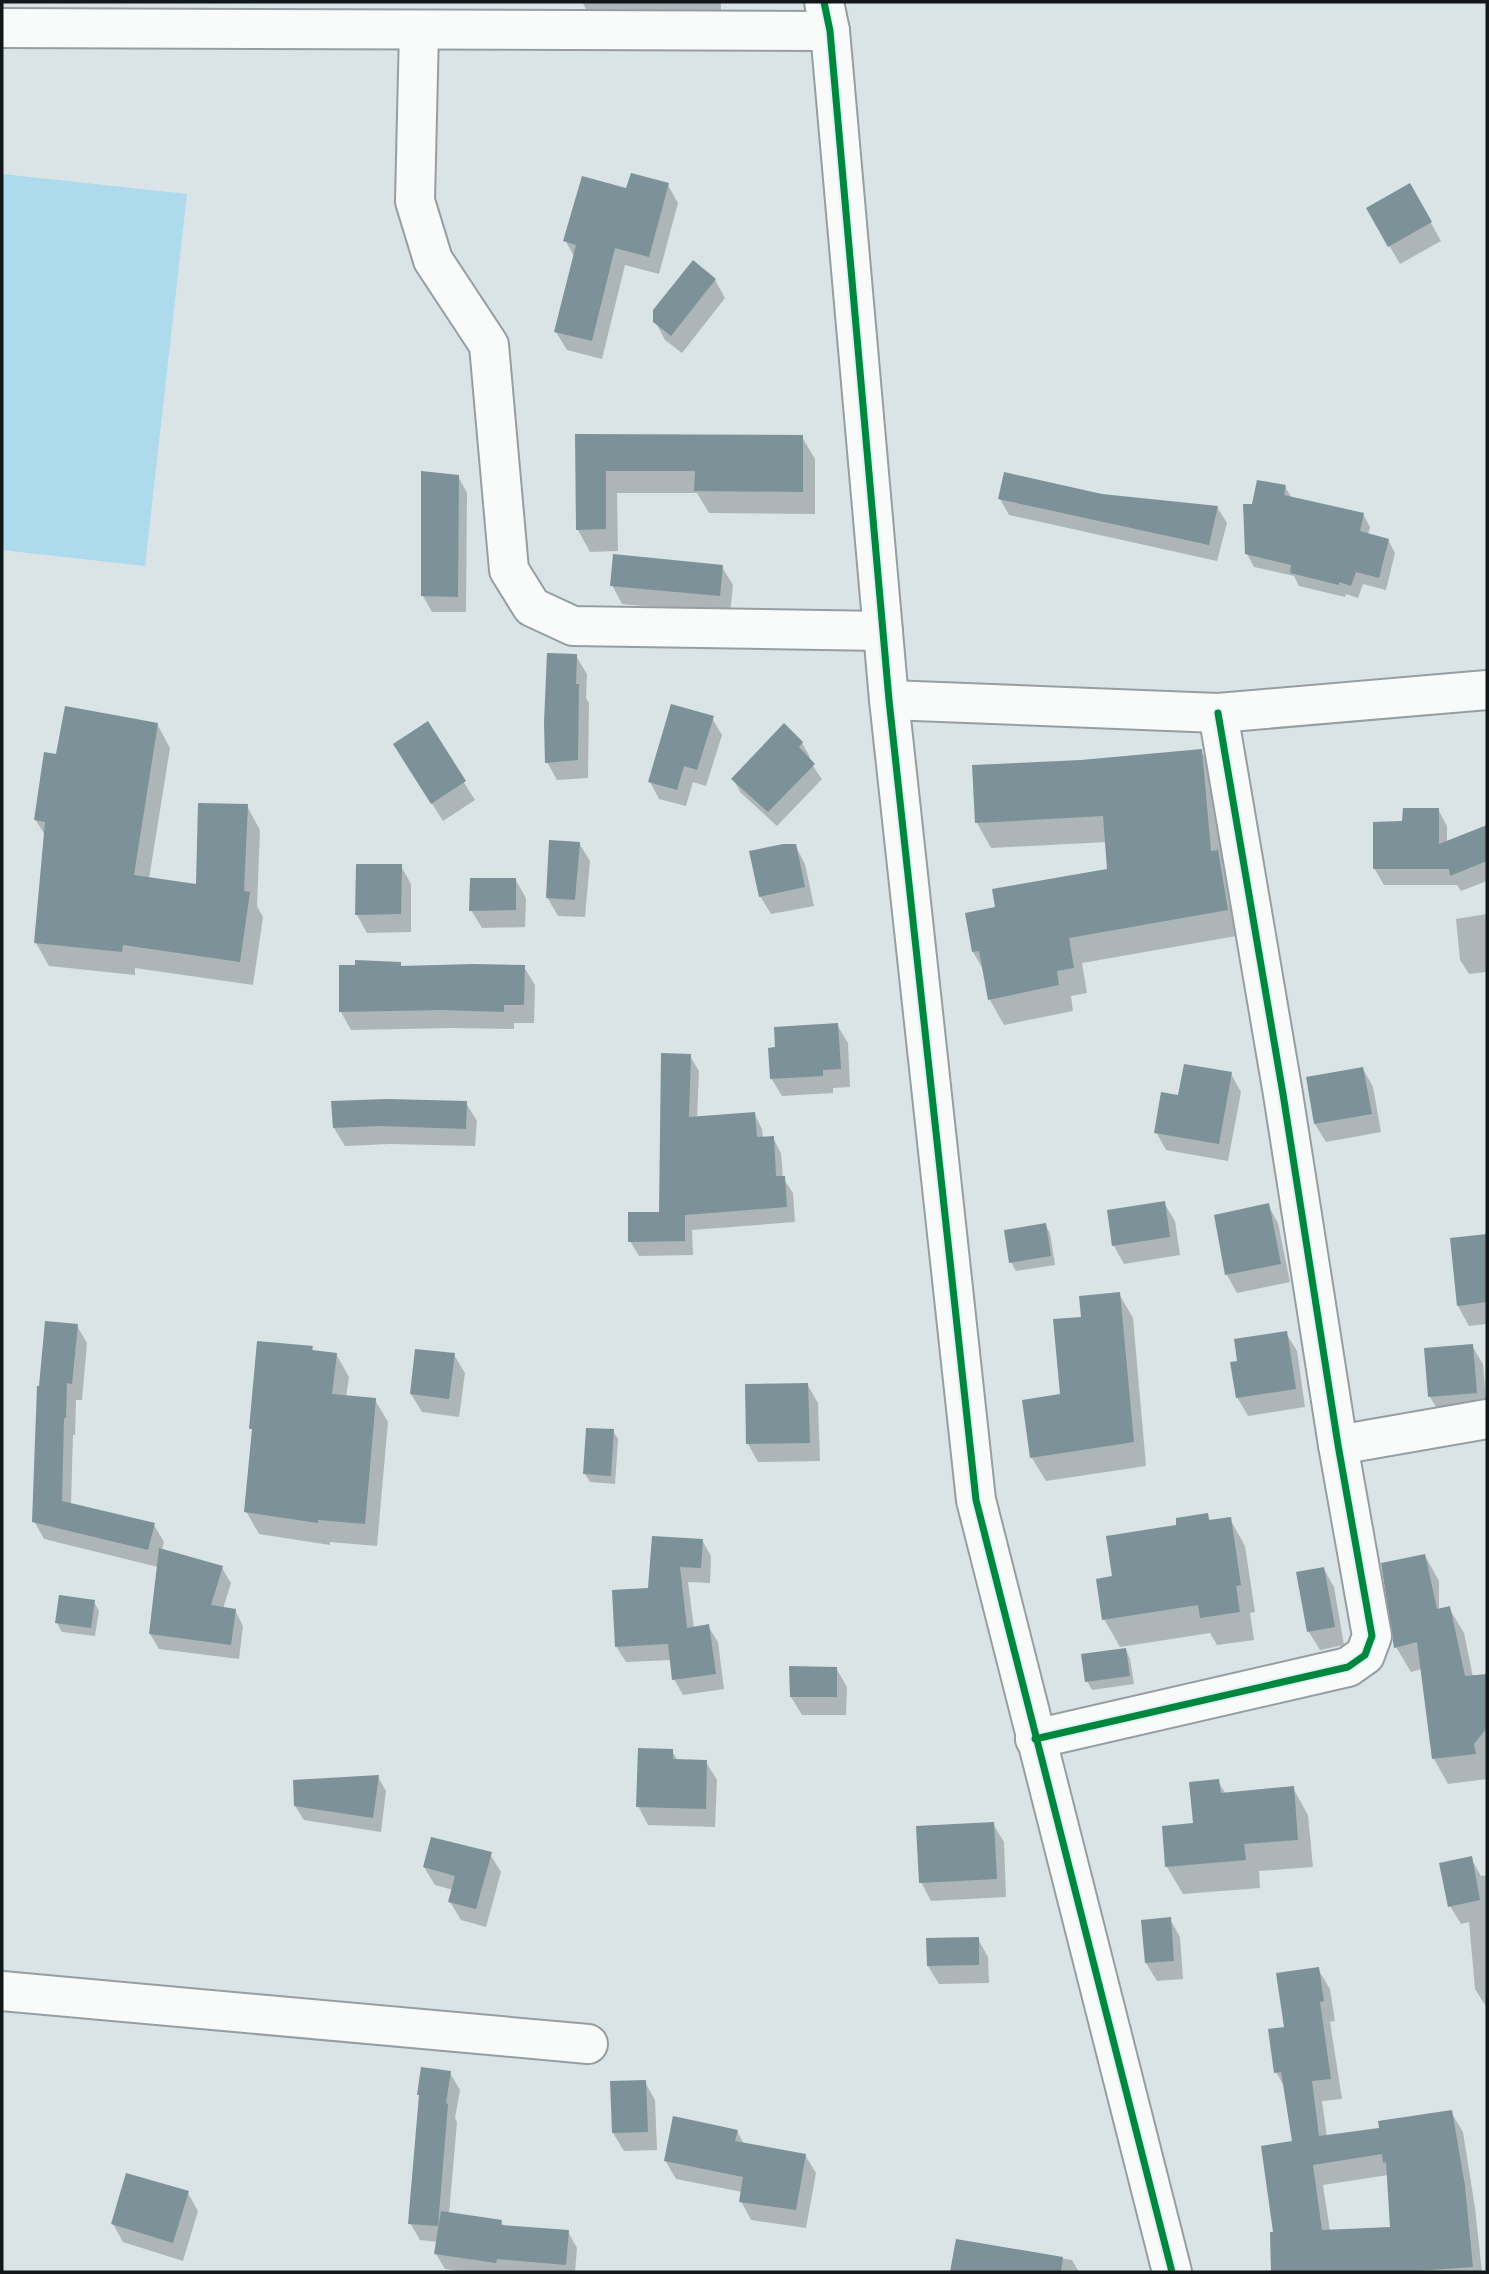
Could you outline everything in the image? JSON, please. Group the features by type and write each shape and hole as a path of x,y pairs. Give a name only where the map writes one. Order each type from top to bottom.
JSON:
{"street":[{"path":"2,28 338,15 419,30 827,17 889,699 976,1500 1172,2272"},
{"path":"419,30 415,201 433,260 489,345 509,570 532,607 573,626 883,631"},
{"path":"889,699 1218,713 1487,690"},
{"path":"1035,1739 1348,1667 1365,1655 1372,1636 1338,1445 1283,1094 1218,713"},
{"path":"1338,1445 1487,1419"},
{"path":"2,1991 589,2044"}],"shaded area":[{"path":"2,174 187,194 145,566 2,550"}],"building":[{"path":"631,173 669,183 649,257 615,248 592,341 554,332 576,245 563,241 582,176 626,188"},
{"path":"1410,183 1432,222 1388,247 1366,208"},
{"path":"693,260 716,279 671,336 653,322 653,310"},
{"path":"575,434 803,435 803,492 694,491 695,471 606,471 606,529 576,530"},
{"path":"421,471 459,475 458,597 421,596"},
{"path":"1004,472 1102,494 1218,506 1209,545 998,499"},
{"path":"1257,480 1286,485 1284,495 1364,513 1360,531 1389,539 1379,578 1356,572 1351,586 1339,582 1339,585 1290,573 1291,565 1245,554 1243,504 1252,504"},
{"path":"613,554 723,565 720,596 610,586"},
{"path":"547,653 577,654 578,760 545,763"},
{"path":"671,704 714,716 697,770 684,766 677,790 648,782"},
{"path":"65,706 158,723 134,875 196,884 198,803 248,804 244,891 250,892 240,962 123,945 122,952 34,943 45,822 34,820 44,752 56,754"},
{"path":"428,721 466,781 431,804 393,744"},
{"path":"784,723 803,742 799,747 815,764 768,812 731,779"},
{"path":"1202,749 1211,851 1218,850 1228,910 1069,938 1074,968 1057,971 1059,985 988,1000 979,951 972,952 965,913 995,907 992,889 1107,869 1103,816 975,823 972,765 1081,760"},
{"path":"1403,808 1439,808 1439,844 1487,825 1487,861 1450,876 1449,869 1373,869 1373,822 1402,821"},
{"path":"549,840 580,842 575,900 546,898"},
{"path":"796,844 805,887 759,897 749,851"},
{"path":"356,864 402,864 401,914 355,915"},
{"path":"470,878 516,878 516,910 469,911"},
{"path":"355,960 401,962 401,966 525,965 524,1005 504,1005 504,1012 339,1012 339,965 355,965"},
{"path":"838,1023 841,1069 823,1070 823,1076 770,1079 768,1048 775,1047 774,1027"},
{"path":"661,1053 691,1054 689,1117 755,1112 757,1137 774,1136 776,1176 785,1176 787,1207 685,1215 685,1241 628,1242 628,1212 659,1212"},
{"path":"1184,1064 1232,1072 1219,1144 1154,1133 1161,1092 1178,1095"},
{"path":"1363,1067 1372,1114 1314,1124 1306,1077"},
{"path":"331,1101 467,1101 466,1129 379,1126 333,1128"},
{"path":"1165,1201 1170,1237 1112,1246 1107,1210"},
{"path":"1269,1203 1281,1264 1225,1275 1214,1215"},
{"path":"1046,1223 1051,1256 1009,1263 1004,1230"},
{"path":"1487,1234 1487,1302 1457,1306 1450,1238"},
{"path":"1120,1292 1134,1442 1030,1458 1022,1400 1060,1394 1053,1319 1081,1317 1079,1296"},
{"path":"45,1321 78,1324 72,1384 67,1383 62,1501 155,1523 148,1550 32,1522 37,1386"},
{"path":"1287,1331 1296,1389 1236,1398 1230,1362 1237,1361 1234,1339"},
{"path":"257,1341 313,1346 312,1350 337,1353 332,1394 376,1398 365,1524 318,1520 318,1523 244,1512"},
{"path":"1473,1344 1477,1393 1428,1397 1424,1348"},
{"path":"415,1349 455,1353 449,1399 410,1394"},
{"path":"808,1383 810,1443 746,1444 745,1384"},
{"path":"586,1428 614,1429 611,1476 583,1474"},
{"path":"1208,1513 1209,1520 1231,1517 1241,1585 1236,1586 1240,1612 1200,1618 1198,1605 1102,1620 1096,1579 1112,1576 1106,1536 1176,1525 1176,1518"},
{"path":"652,1536 703,1539 701,1568 680,1567 687,1628 709,1624 716,1674 672,1680 668,1644 615,1647 612,1590 648,1588"},
{"path":"159,1548 223,1566 211,1605 236,1609 231,1645 149,1634"},
{"path":"1425,1554 1437,1609 1450,1606 1465,1676 1487,1674 1487,1728 1474,1744 1476,1754 1432,1759 1417,1642 1394,1648 1381,1563"},
{"path":"1324,1567 1335,1627 1307,1632 1296,1572"},
{"path":"59,1595 95,1600 91,1628 55,1623"},
{"path":"1126,1648 1130,1676 1085,1682 1081,1654"},
{"path":"789,1666 837,1667 837,1697 790,1697"},
{"path":"638,1748 673,1749 673,1759 707,1760 706,1809 636,1807"},
{"path":"379,1775 373,1818 294,1806 293,1780"},
{"path":"1219,1779 1221,1793 1294,1786 1298,1840 1244,1844 1246,1860 1165,1867 1162,1826 1193,1823 1189,1782"},
{"path":"994,1822 997,1879 919,1883 916,1826"},
{"path":"431,1837 492,1852 476,1909 448,1902 455,1876 423,1867"},
{"path":"1472,1856 1480,1900 1448,1907 1439,1863"},
{"path":"1171,1917 1174,1961 1145,1963 1141,1920"},
{"path":"979,1937 979,1965 927,1966 926,1938"},
{"path":"1319,1967 1324,2001 1320,2002 1331,2079 1312,2081 1319,2136 1379,2128 1378,2121 1452,2110 1465,2186 1473,2267 1401,2272 1271,2272 1270,2232 1273,2232 1261,2146 1292,2141 1281,2072 1274,2073 1268,2029 1284,2027 1276,1973","holes":["1382,2154 1383,2163 1386,2162 1390,2227 1322,2230 1313,2165"]},
{"path":"421,2067 451,2071 446,2103 438,2226 408,2224"},
{"path":"646,2080 648,2132 612,2133 610,2081"},
{"path":"673,2116 738,2130 735,2141 806,2154 796,2210 739,2202 743,2177 664,2161"},
{"path":"126,2173 189,2191 173,2243 111,2224"},
{"path":"441,2211 502,2220 501,2225 569,2230 566,2265 497,2259 496,2263 434,2254"},
{"path":"956,2239 1063,2257 1061,2272 950,2272"}],"cycle path":[{"path":"824,2 830,31 889,700 976,1500 1172,2272"},
{"path":"1035,1739 1348,1667 1365,1655 1372,1636 1338,1445 1283,1094 1218,713"}]}
